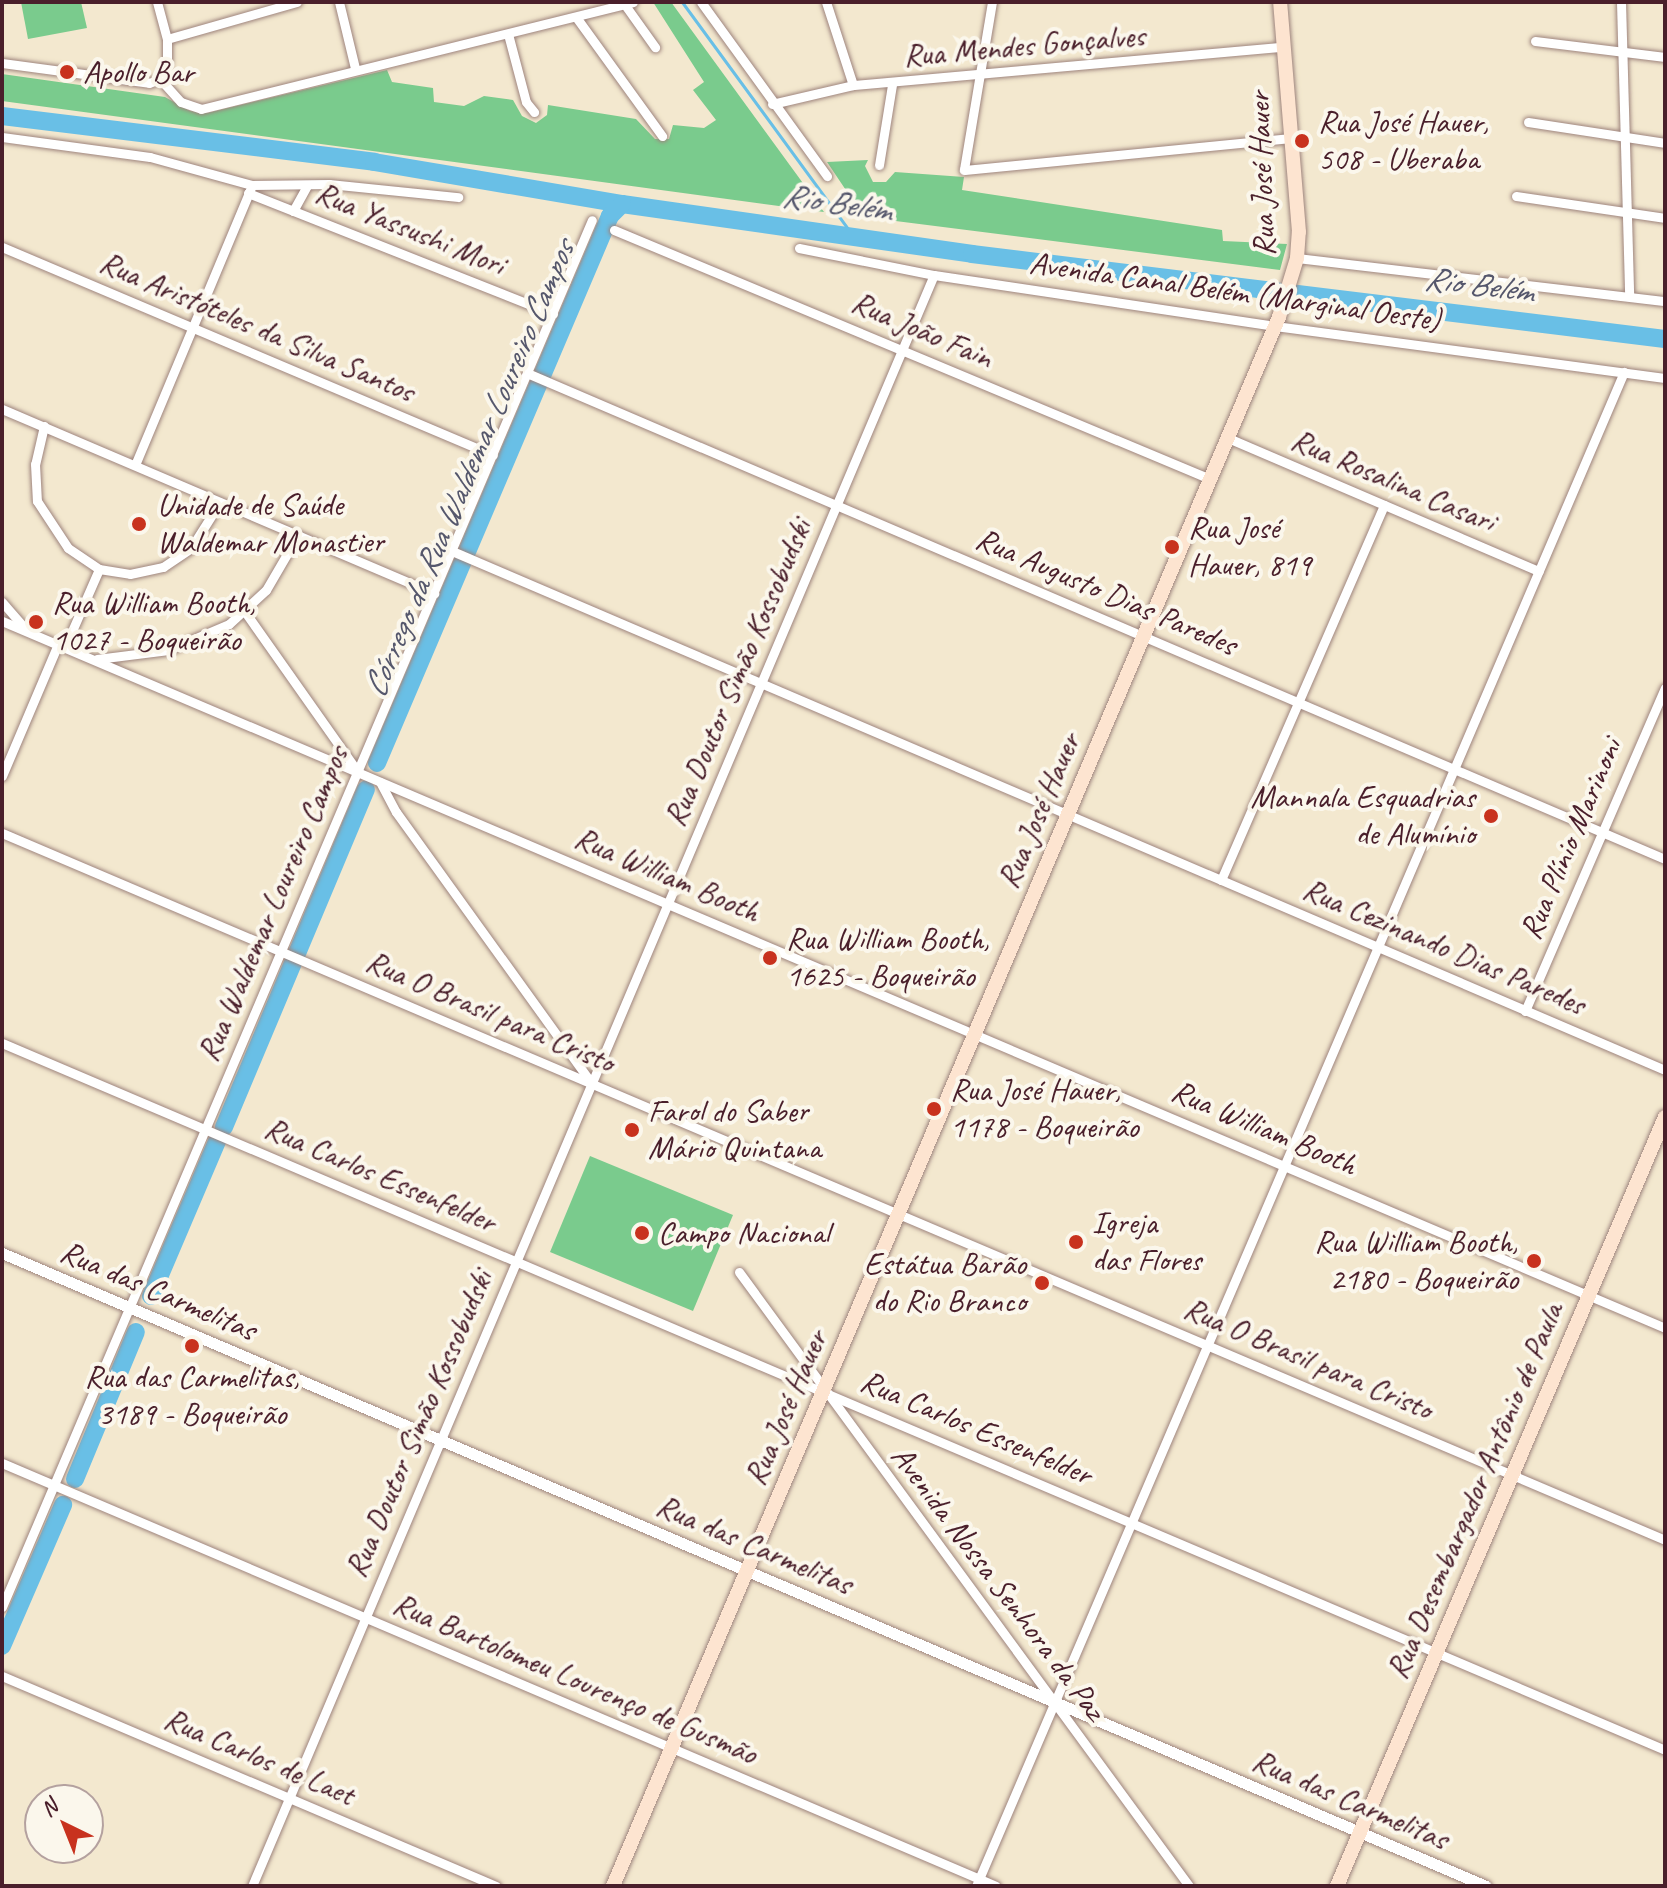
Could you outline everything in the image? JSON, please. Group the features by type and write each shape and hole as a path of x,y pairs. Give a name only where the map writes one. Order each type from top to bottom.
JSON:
{"main road":[{"name":"Rua José Hauer","path":"613,1886 1277,322 1296,263 1291,138 1280,2"},
{"name":"Rua Desembargador Antônio de Paula","path":"1337,1886 1665,1117"}],"street":[{"path":"157,2 167,39 167,64 160,79"},
{"path":"167,39 280,4 297,2"},
{"path":"339,2 355,68"},
{"path":"701,2 827,176"},
{"path":"826,2 853,85"},
{"path":"992,2 982,78 964,170 1291,138"},
{"path":"1621,2 1629,296"},
{"path":"160,79 181,102 201,109 355,68 629,4 655,47"},
{"path":"576,17 662,136"},
{"path":"508,34 526,102 534,112"},
{"path":"1535,41 1665,57"},
{"name":"Rua Mendes Gonçalves","path":"772,104 853,85 982,78 1283,47"},
{"path":"2,63 134,82 160,79"},
{"path":"879,165 892,85"},
{"path":"1528,122 1665,143"},
{"path":"2,137 150,157 250,189 329,184 458,197"},
{"path":"293,211 307,186"},
{"path":"135,465 250,189"},
{"name":"Rua Yassushi Mori","path":"250,189 293,211 553,314"},
{"path":"1516,196 1665,218"},
{"name":"Rua Waldemar Loureiro Campos","path":"2,1607 434,593 456,552 493,455 531,375 592,220"},
{"name":"Rua João Fain","path":"614,230 1210,479"},
{"name":"Rua Aristóteles da Silva Santos","path":"2,247 493,455"},
{"name":"Avenida Canal Belém (Marginal Oeste)","path":"799,248 934,275 1665,378"},
{"path":"1296,263 1665,301"},
{"name":"Rua Doutor Simão Kossobudski","path":"252,1886 934,275"},
{"path":"978,1882 1624,372"},
{"name":"Rua Augusto Dias Paredes","path":"531,375 1665,859"},
{"path":"2,409 434,593"},
{"path":"44,426 35,464 37,501 68,548 99,569 130,574 170,563 200,537 220,502"},
{"name":"Rua Rosalina Casari","path":"1228,438 1539,571"},
{"path":"1221,880 1384,505"},
{"path":"94,659 191,643 245,612 277,575 298,535"},
{"name":"Rua Cezinando Dias Paredes","path":"456,552 1665,1070"},
{"path":"2,776 99,569"},
{"path":"2,602 30,632"},
{"path":"245,612 358,772"},
{"name":"Rua William Booth","path":"2,621 1665,1328"},
{"name":"Rua Plínio Marinoni","path":"1525,1011 1665,688"},
{"path":"380,781 396,812 592,1083"},
{"name":"Rua O Brasil para Cristo","path":"2,833 1665,1540"},
{"name":"Rua Carlos Essenfelder","path":"2,1043 1665,1750"},
{"name":"Rua das Carmelitas","path":"2,1253 1486,1886"},
{"name":"Avenida Nossa Senhora da Paz","path":"739,1272 823,1391 1189,1886"},
{"name":"Rua Bartolomeu Lourenço de Gusmão","path":"2,1463 672,1748 978,1882 996,1886"},
{"name":"Rua Carlos de Laet","path":"2,1676 496,1886"}],"green space":[{"path":"21,2 81,2 87,28 28,39"},
{"path":"653,2 671,2 824,212 2,101 2,74 165,97 190,111 207,113 387,70 392,82 433,88 434,102 464,106 484,96 513,100 522,116 536,123 547,115 548,105 636,119 655,139 669,139 673,125 704,128 716,120 693,90 704,82"},
{"path":"868,160 865,166 873,182 886,182 895,172 964,177 962,190 1222,230 1223,241 1287,244 1280,270 864,217 827,162"},
{"name":"Campo Nacional","path":"590,1156 733,1215 693,1311 550,1252"}],"waterway":[{"path":"682,2 854,237"},
{"name":"Rio Belém","path":"2,116 374,162 622,204 972,254 1665,339"},
{"name":"Córrego da Rua Waldemar Loureiro Campos","path":"377,763 610,216 622,204"},
{"name":"Córrego da Rua Waldemar Loureiro Campos","path":"224,1127 366,790"},
{"name":"Córrego da Rua Waldemar Loureiro Campos","path":"151,1296 217,1141"},
{"name":"Córrego da Rua Waldemar Loureiro Campos","path":"75,1479 136,1332"},
{"name":"Córrego da Rua Waldemar Loureiro Campos","path":"2,1646 63,1505"}],"place":[{"name":"Apollo Bar","path":"67,72"},
{"name":"Rua José Hauer, 508 - Uberaba","path":"1302,141"},
{"name":"Unidade de Saúde Waldemar Monastier","path":"139,524"},
{"name":"Rua José Hauer, 819","path":"1172,547"},
{"name":"Rua William Booth, 1027 - Boqueirão","path":"36,622"},
{"name":"Mannala Esquadrias de Alumínio","path":"1491,816"},
{"name":"Rua William Booth, 1625 - Boqueirão","path":"770,958"},
{"name":"Rua José Hauer, 1178 - Boqueirão","path":"934,1109"},
{"name":"Farol do Saber Mário Quintana","path":"632,1130"},
{"name":"Campo Nacional","path":"642,1233"},
{"name":"Igreja das Flores","path":"1076,1242"},
{"name":"Rua William Booth, 2180 - Boqueirão","path":"1534,1261"},
{"name":"Estátua Barão do Rio Branco","path":"1042,1283"},
{"name":"Rua das Carmelitas, 3189 - Boqueirão","path":"192,1346"}]}
